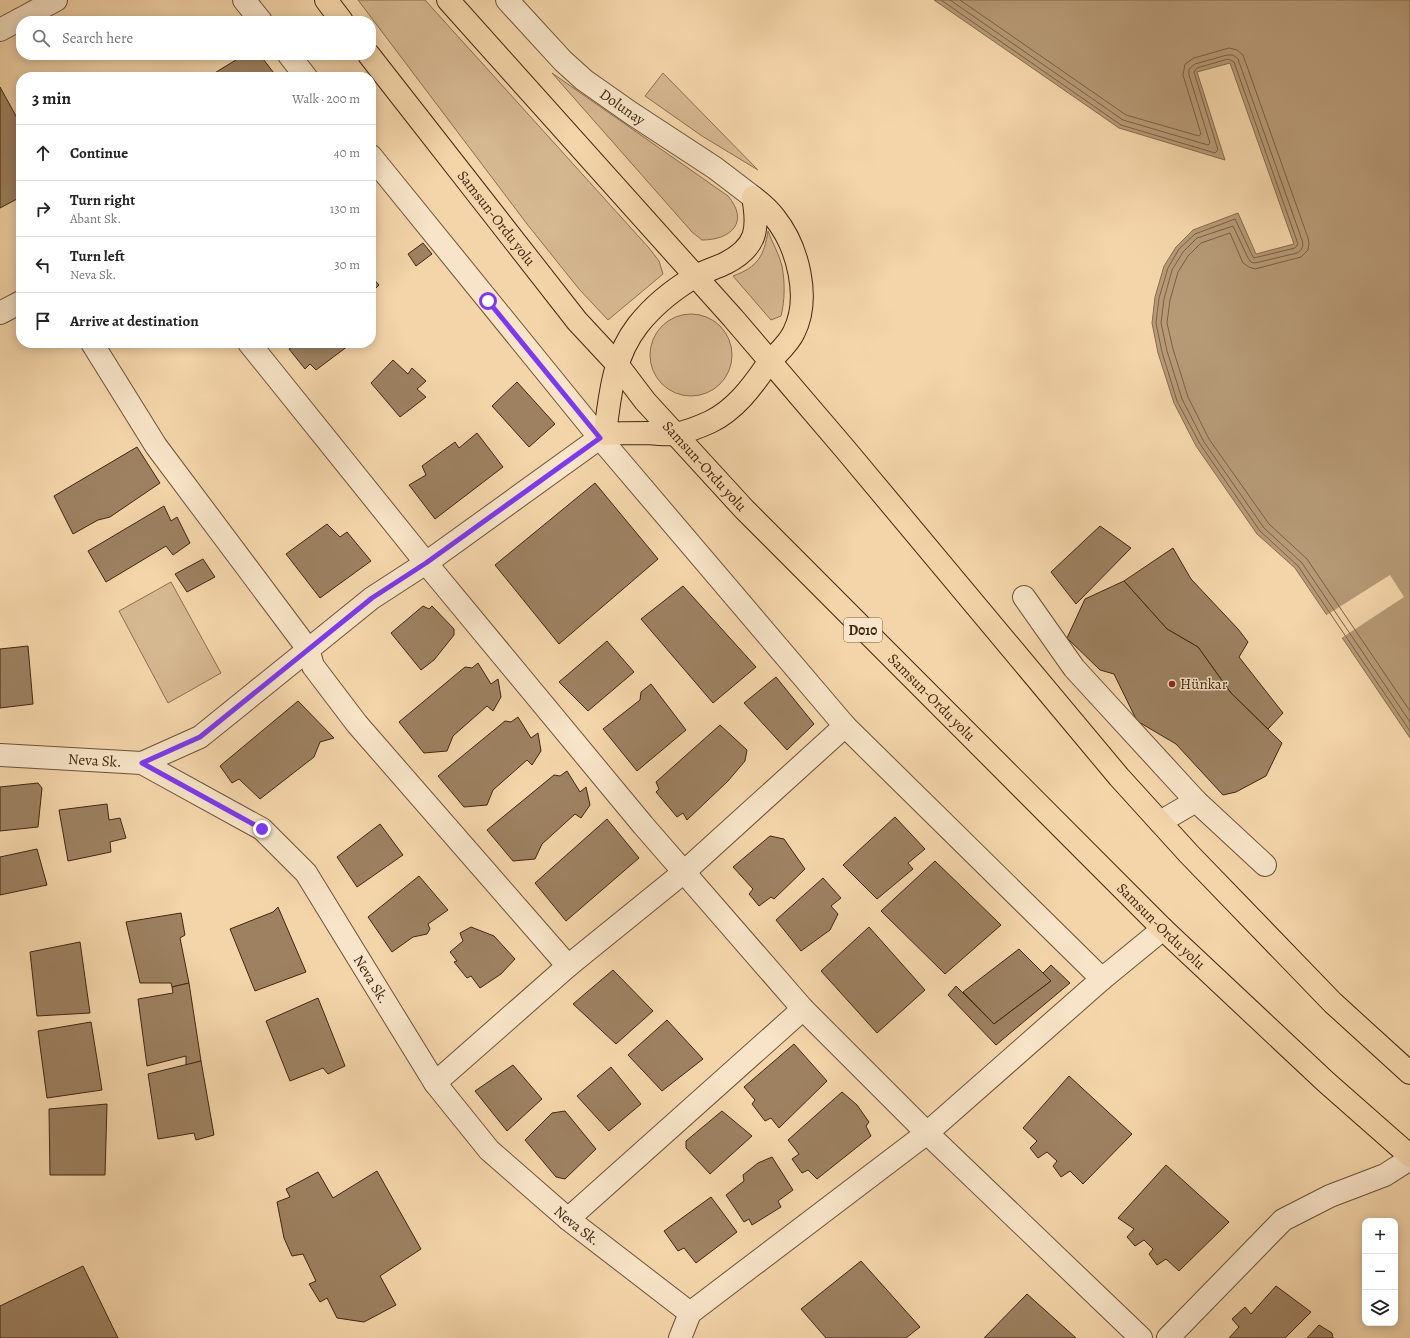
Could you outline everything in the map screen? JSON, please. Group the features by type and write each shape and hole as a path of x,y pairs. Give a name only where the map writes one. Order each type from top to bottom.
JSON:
{"highway":[{"path":"326,0 338,16"},
{"path":"448,0 696,276 770,361 1119,776 1160,822 1333,1003 1410,1073"},
{"name":"Samsun-Ordu yolu","path":"373,60 577,321 617,364 645,401 744,509 1163,929 1326,1082 1410,1156"},
{"path":"753,197 775,218 786,235 795,256 801,280 801,306 795,331 789,341 770,361 749,391 719,417 696,428 675,434 603,436 612,383 617,364 626,343 637,326 665,298 696,276 727,262 741,254 748,247 754,234 756,220 753,197"}],"street":[{"path":"26,16 56,0"},
{"path":"244,0 257,16"},
{"name":"Dolunay","path":"507,0 563,62 584,80 631,114 714,168 753,197"},
{"path":"0,30 16,21"},
{"path":"293,60 302,72"},
{"path":"376,162 846,726 1102,979"},
{"path":"0,313 16,305"},
{"path":"95,348 156,446 308,649 313,666 357,724 568,966"},
{"path":"253,348 426,563 643,825 803,1009 927,1133 1141,1338"},
{"path":"142,763 200,737 372,598 426,563 603,436"},
{"path":"1024,597 1074,668 1196,801 1264,865"},
{"path":"435,1083 568,966 684,872 846,726"},
{"name":"Neva Sk.","path":"0,755 142,763 262,829 306,873 435,1083 489,1150 568,1219 690,1313"},
{"path":"1160,822 1196,801"},
{"path":"680,1338 690,1313 927,1133 1102,979 1163,929"},
{"path":"568,1219 803,1009"},
{"path":"1168,1338 1283,1220 1330,1196 1385,1175 1410,1159"}],"shaded area":[{"path":"358,0 425,0 649,248 659,261 663,274 608,320 579,289 527,224 376,24 376,16 370,16"},
{"path":"552,73 728,196 734,205 737,214 737,221 734,228 729,233 721,237 702,240 692,232"},
{"path":"663,73 758,170 702,136 645,96"},
{"path":"768,231 781,262 784,285 781,316 771,320 733,276 742,273 758,260 762,254"},
{"path":"691,314 707,317 720,326 729,339 732,355 729,371 720,384 707,393 691,396 675,393 662,384 653,371 650,355 653,339 662,326 675,317"},
{"path":"171,582 221,673 168,703 119,611"}],"water":[{"path":"934,0 1410,0 1410,738 1295,568 1257,534 1196,446 1174,403 1158,353 1152,323 1155,297 1164,266 1176,247 1193,230 1238,213 1256,254 1294,244 1230,63 1197,72 1225,160 1119,128"}],"pier":[{"path":"1390,575 1404,597 1340,639 1325,616"}],"building":[{"path":"236,60 264,60 273,72 216,72"},
{"path":"0,87 16,116 16,200 0,208"},
{"path":"423,243 432,254 416,266 408,254"},
{"path":"345,348 316,370 310,364 305,369 289,349"},
{"path":"393,360 408,374 412,368 426,381 417,389 426,397 400,417 371,383"},
{"path":"517,382 555,424 529,447 492,406"},
{"path":"477,433 503,467 435,519 409,485 426,475 422,466 455,442 459,448"},
{"path":"137,447 160,483 110,517 98,520 73,534 54,496"},
{"path":"595,483 658,559 559,644 495,565"},
{"path":"164,506 171,521 177,517 190,543 173,555 166,546 106,582 88,551"},
{"path":"327,524 340,537 347,532 371,561 320,598 286,554"},
{"path":"1100,526 1131,548 1076,604 1051,572"},
{"path":"1173,548 1191,579 1238,629 1248,642 1239,657 1283,713 1268,729 1231,693 1198,647 1167,629 1124,581"},
{"path":"203,559 215,577 187,592 175,574"},
{"name":"Hünkar","path":"1124,581 1167,629 1198,647 1231,693 1282,743 1266,776 1236,792 1223,795 1176,744 1137,721 1114,674 1100,670 1067,638 1085,599"},
{"path":"683,586 756,667 713,703 641,619"},
{"path":"423,606 429,609 432,606 454,629 454,635 434,660 421,670 391,633"},
{"path":"607,641 634,672 588,711 559,682"},
{"path":"28,646 33,704 0,708 0,649"},
{"path":"478,663 491,684 498,679 501,697 493,711 487,706 453,736 447,751 424,753 399,722 465,667 472,668"},
{"path":"776,677 814,724 787,750 744,703"},
{"path":"651,684 686,730 637,771 603,729 640,700 641,692"},
{"path":"298,701 334,738 320,742 314,757 260,799 239,779 232,783 220,766"},
{"path":"518,717 531,738 538,733 541,751 532,765 527,760 493,790 487,805 464,807 438,776 505,721 511,722"},
{"path":"720,725 747,750 745,761 728,781 687,820 683,813 677,817 656,792 659,789 656,782"},
{"path":"567,771 580,792 586,787 590,805 581,818 575,814 542,844 535,859 513,861 487,830 554,775 560,776"},
{"path":"38,783 42,788 38,827 0,831 0,787"},
{"path":"107,804 109,820 120,818 126,838 110,842 111,852 68,861 59,810"},
{"path":"895,817 925,849 908,863 913,869 877,899 843,865"},
{"path":"607,819 639,858 566,921 535,883"},
{"path":"380,824 403,855 357,887 337,857"},
{"path":"770,836 784,839 805,869 774,899 771,897 759,906 749,894 753,889 733,867"},
{"path":"37,849 47,885 0,895 0,857"},
{"path":"935,861 1001,925 945,974 881,911"},
{"path":"419,876 448,910 428,924 430,929 427,934 413,937 392,952 368,917"},
{"path":"823,878 841,898 831,906 838,914 830,930 801,951 776,920"},
{"path":"278,907 306,972 255,991 230,929 273,912"},
{"path":"181,913 185,935 180,938 189,983 172,987 171,983 140,983 126,922"},
{"path":"471,927 494,936 515,959 501,974 480,988 471,976 467,978 454,962 457,961 450,952 463,941 460,933"},
{"path":"869,927 925,990 877,1033 821,971"},
{"path":"80,942 90,1013 37,1016 30,952"},
{"path":"1019,949 1051,981 994,1024 963,992"},
{"path":"1051,965 1070,983 996,1045 948,995 956,986 994,1024 1051,981 1043,973"},
{"path":"613,970 653,1011 616,1044 573,1004"},
{"path":"189,983 201,1061 186,1065 186,1056 147,1066 138,999 173,993 172,987"},
{"path":"318,998 345,1066 328,1074 323,1068 290,1081 266,1021"},
{"path":"667,1020 703,1059 662,1091 628,1055"},
{"path":"91,1022 102,1090 47,1098 38,1031"},
{"path":"794,1044 827,1081 779,1128 771,1118 765,1121 752,1104 755,1100 744,1087"},
{"path":"201,1061 214,1135 196,1140 194,1133 158,1139 148,1074"},
{"path":"513,1065 542,1099 507,1131 475,1091"},
{"path":"611,1067 641,1104 609,1131 577,1096"},
{"path":"1069,1076 1132,1134 1083,1184 1070,1171 1061,1177 1053,1166 1057,1161 1047,1152 1038,1158 1030,1148 1037,1141 1023,1128"},
{"path":"842,1092 857,1105 869,1122 866,1126 871,1136 817,1179 808,1170 802,1173 792,1159 799,1154 788,1140"},
{"path":"107,1104 105,1175 50,1175 49,1109"},
{"path":"565,1111 596,1149 565,1179 556,1177 525,1140 552,1113"},
{"path":"722,1111 752,1136 710,1174 686,1148 686,1141"},
{"path":"772,1157 793,1190 778,1201 781,1207 752,1225 749,1219 744,1222 726,1195 744,1181 743,1175 758,1163"},
{"path":"1166,1165 1229,1222 1179,1271 1166,1259 1157,1265 1149,1254 1153,1249 1144,1240 1135,1246 1127,1237 1134,1229 1118,1218"},
{"path":"377,1171 421,1249 380,1276 396,1305 364,1322 337,1318 327,1298 320,1302 309,1284 316,1281 303,1254 292,1256 284,1238 277,1202 290,1197 286,1189 318,1172 333,1198"},
{"path":"711,1197 737,1232 696,1263 684,1248 678,1251 664,1231"},
{"path":"861,1261 920,1327 906,1338 826,1338 801,1309"},
{"path":"83,1266 118,1338 0,1338 0,1306"},
{"path":"1276,1286 1311,1312 1285,1338 1229,1338 1239,1327 1232,1319 1245,1307 1251,1314"},
{"path":"1027,1294 1076,1338 984,1338"},
{"path":"1319,1325 1332,1333 1333,1338 1307,1338"}],"place":[{"name":"Hünkar","path":"1172,684"}],"route":[{"path":"262,829 142,763 200,737 372,598 426,563 600,438 488,301"}]}
